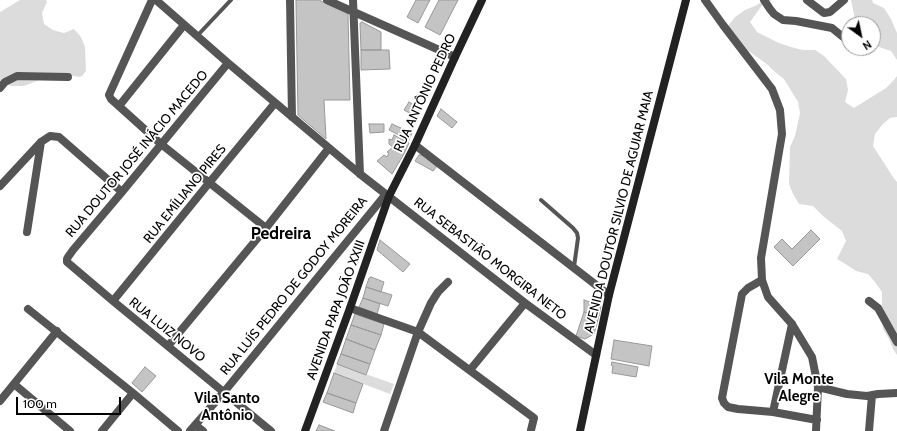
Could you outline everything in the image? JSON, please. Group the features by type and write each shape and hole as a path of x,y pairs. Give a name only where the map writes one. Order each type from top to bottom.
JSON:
{"main road":[{"name":"RUA ANTÔNIO PEDRO","path":"387,195 415,145 482,0"},
{"name":"AVENIDA DOUTOR SILVIO DE AGUIAR MAIA","path":"580,431 609,295 686,0"},
{"name":"AVENIDA PAPA JOÃO XXIII","path":"304,431 350,308 387,195"}],"street":[{"path":"152,0 109,95 111,99 161,144 266,228"},
{"name":"RUA SEBASTIÃO MORGIRA NETO","path":"156,0 228,63 360,174 596,355"},
{"path":"290,0 292,117"},
{"path":"327,0 455,57"},
{"path":"353,0 360,174"},
{"path":"705,0 772,89 780,110 782,134 761,258 762,280 768,297"},
{"path":"764,0 774,14 783,20 829,27 841,35"},
{"path":"807,0 821,11 827,13 844,0"},
{"path":"827,13 829,27"},
{"path":"119,106 184,24"},
{"name":"RUA DOUTOR JOSÉ INÁCIO MACEDO","path":"68,262 68,257 228,63"},
{"path":"0,88 5,82 17,76 68,77"},
{"name":"RUA EMÍLIANO PIRES","path":"113,301 275,103"},
{"path":"0,186 41,142 50,136 59,137 122,192"},
{"path":"27,232 41,142"},
{"path":"415,145 609,295"},
{"path":"168,346 266,228 329,148"},
{"name":"RUA LUÍS PEDRO DE GODOY MOREIRA","path":"193,428 387,195"},
{"name":"RUA LUIZ NOVO","path":"68,262 271,431"},
{"path":"762,280 748,288 742,294 722,398 728,407 773,412 817,420"},
{"path":"384,431 418,332 431,303 438,292 448,282"},
{"path":"754,284 792,324 812,357 818,387 816,431"},
{"path":"869,300 878,308 897,342"},
{"path":"470,370 525,302"},
{"path":"350,308 418,332 534,418 531,430"},
{"path":"28,309 57,331 178,431"},
{"path":"773,412 792,324"},
{"path":"0,401 57,331"},
{"path":"14,384 70,431"},
{"path":"818,387 847,394 867,396 897,393"},
{"path":"102,431 133,393"},
{"path":"870,431 872,395"},
{"path":"193,428 203,431"}],"lane":[{"path":"197,36 231,0"},
{"path":"541,200 577,233 578,238 574,268"}],"shaded area":[{"path":"20,0 46,0 47,2 42,13 44,24 53,30 64,33 74,29 81,37 85,47 86,71 82,76 68,75 44,78 24,86 12,86 0,83 0,12"},
{"path":"765,0 772,0 763,4 750,22 757,32 779,43 803,50 815,50 824,56 846,79 848,90 845,102 854,108 886,88 897,76 897,117 890,118 882,125 875,134 873,146 897,182 897,355 883,329 881,317 882,292 868,274 856,271 837,259 846,241 842,231 813,206 799,204 789,184 790,147 795,136 800,113 798,102 784,79 768,65 739,46 728,26 735,17"},
{"path":"851,0 872,0 873,3 884,8 897,33 897,60 891,51 881,48 881,16 854,16"},
{"path":"337,364 394,384 390,394 334,373"}],"building":[{"path":"296,0 319,0 348,14 350,100 324,100 326,139 298,115"},
{"path":"416,0 430,0 418,23 407,17"},
{"path":"439,0 458,0 440,35 425,27"},
{"path":"362,22 381,32 381,50 361,50 360,23"},
{"path":"361,50 389,50 390,69 361,70"},
{"path":"409,102 421,109 417,117 404,110"},
{"path":"441,109 457,122 452,128 437,116"},
{"path":"369,124 384,124 384,132 370,133"},
{"path":"392,124 412,133 409,140 389,130"},
{"path":"394,135 409,143 392,174 377,161 384,155 387,157 389,153 387,152 393,147 389,144 389,139 392,140"},
{"path":"419,155 423,155 437,166 433,171 415,161"},
{"path":"811,230 820,239 793,266 774,247 782,239 792,249"},
{"path":"380,240 410,264 403,272 377,250"},
{"path":"371,277 384,282 381,292 366,287 369,278"},
{"path":"366,287 392,295 388,306 363,298"},
{"path":"363,298 380,304 377,314 359,307"},
{"path":"584,300 601,306 599,316 584,312"},
{"path":"584,312 599,316 594,334 585,339 576,336"},
{"path":"355,314 384,324 381,335 351,325"},
{"path":"351,325 381,335 375,350 346,339"},
{"path":"346,339 375,350 370,364 341,354"},
{"path":"614,340 652,346 649,366 611,359"},
{"path":"341,354 370,364 366,375 337,364"},
{"path":"612,362 638,367 636,377 612,373"},
{"path":"145,367 156,376 142,392 132,383"},
{"path":"334,373 363,384 356,403 327,393"},
{"path":"327,393 356,403 353,413 323,402"},
{"path":"319,425 335,431 316,431"}],"district":[{"name":"Pedreira","path":"281,234"},
{"name":"Vila Monte Alegre","path":"799,388"},
{"name":"Vila Santo Antônio","path":"227,408"}]}
